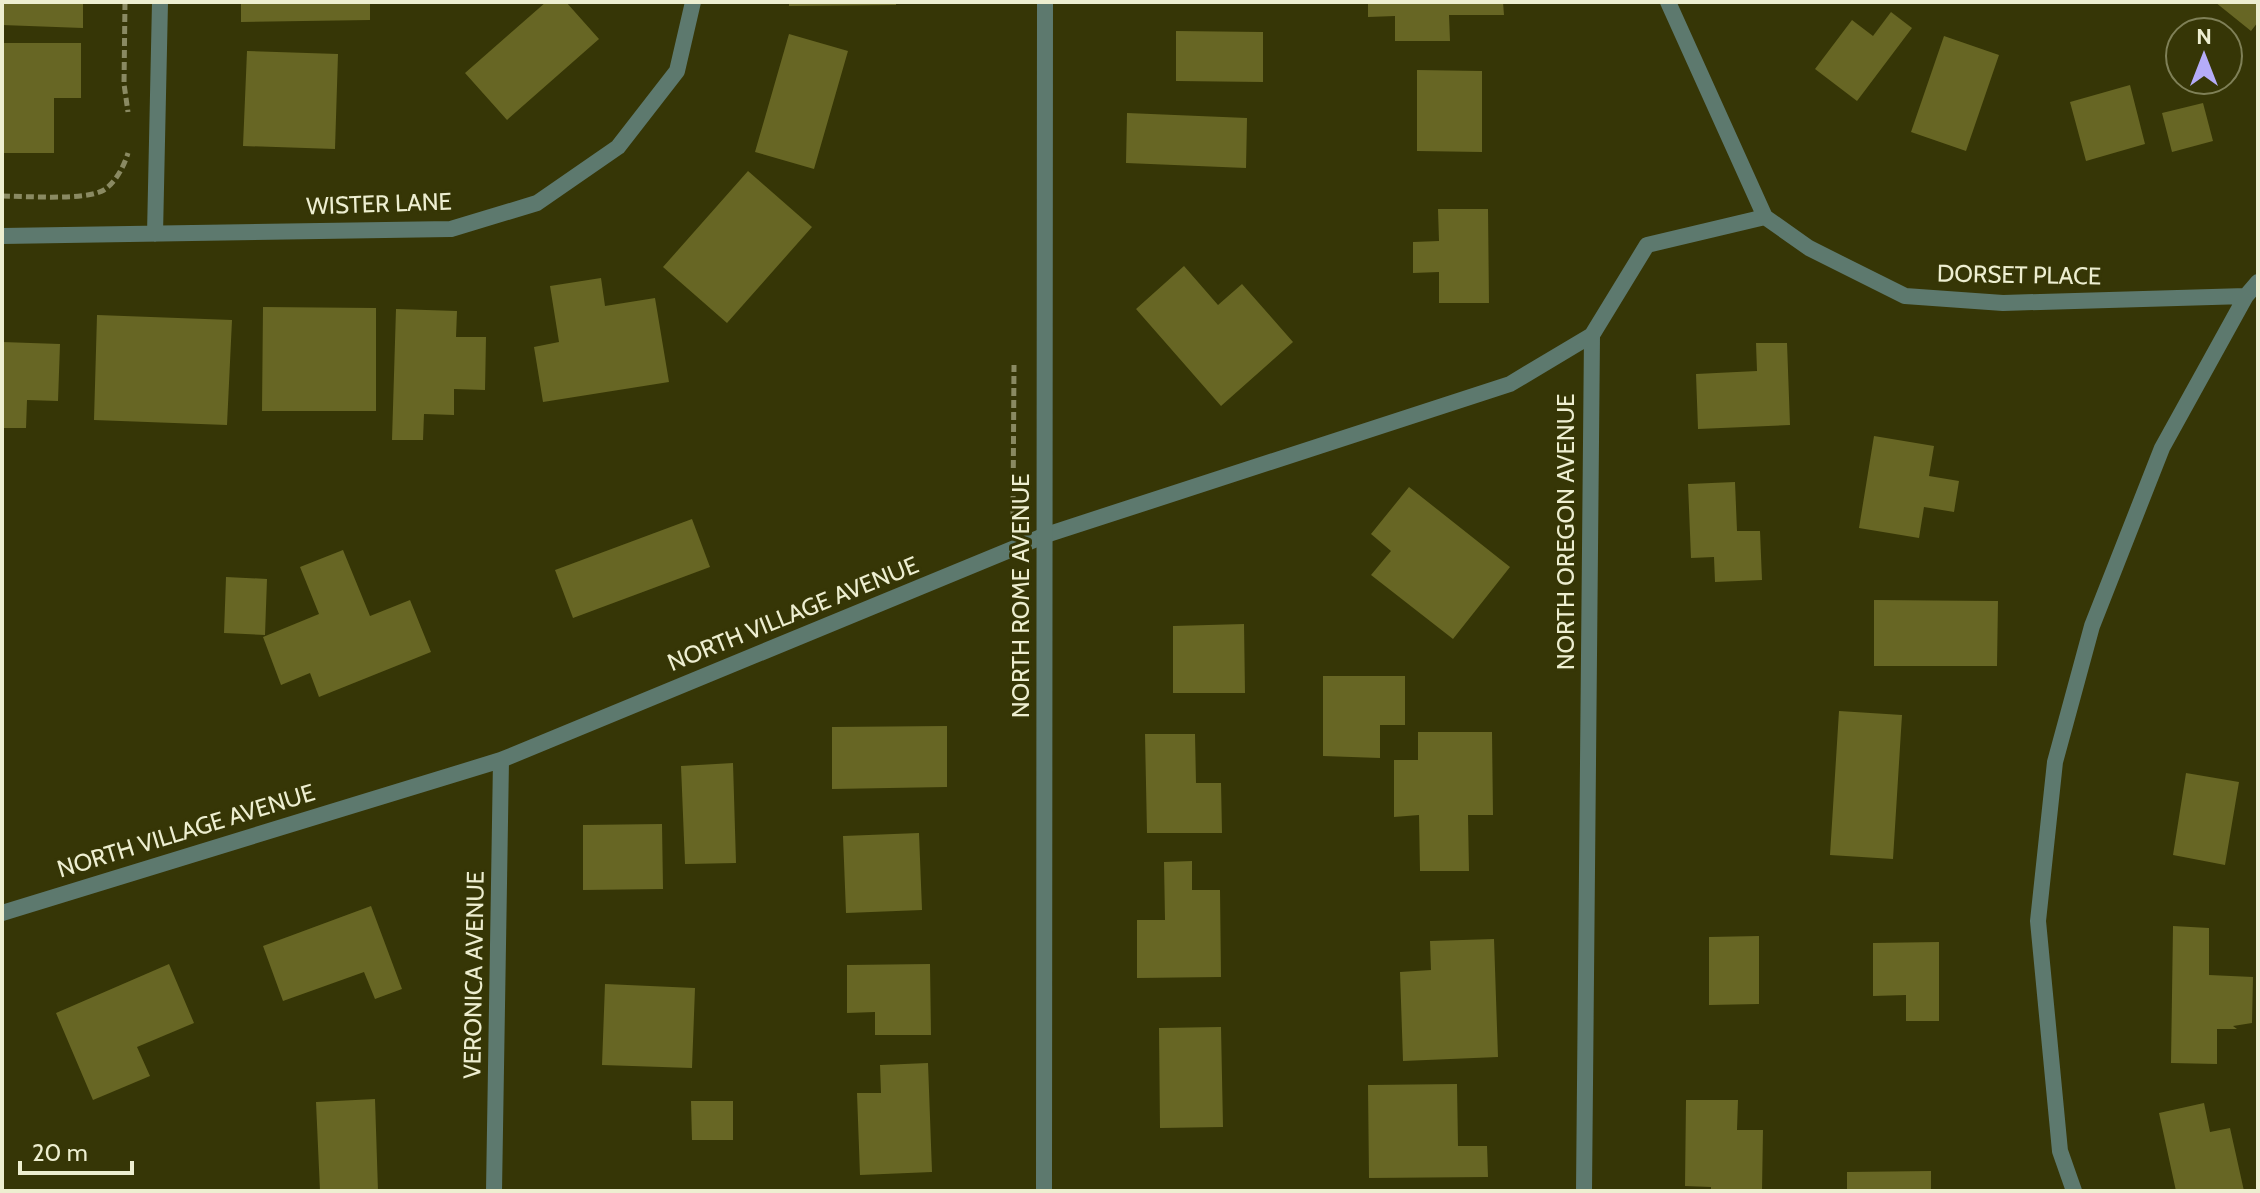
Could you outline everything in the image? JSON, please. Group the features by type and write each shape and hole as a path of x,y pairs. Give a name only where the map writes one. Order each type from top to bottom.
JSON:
{"street":[{"path":"155,234 160,2"},
{"name":"WISTER LANE","path":"2,236 451,229 537,203 618,147 627,137 677,71 693,2"},
{"name":"NORTH ROME AVENUE","path":"1044,1191 1045,2"},
{"path":"1592,335 1647,245 1765,217 1668,2"},
{"name":"DORSET PLACE","path":"1765,217 1809,248 1905,296 2003,303 2246,296"},
{"path":"2074,1191 2060,1151 2038,921 2055,762 2092,626 2162,448 2246,296 2258,282"},
{"name":"NORTH VILLAGE AVENUE","path":"2,913 501,760 1046,535 1510,384 1592,335"},
{"name":"NORTH OREGON AVENUE","path":"1584,1191 1592,335"},
{"name":"VERONICA AVENUE","path":"494,1191 501,760"}],"path":[{"path":"125,2 124,84 129,119"},
{"path":"2,196 78,196 104,190 122,169 133,141"}],"building":[{"path":"2,2 83,2 83,28 2,25"},
{"path":"241,2 370,2 370,20 241,22"},
{"path":"546,2 566,2 599,39 507,120 465,73"},
{"path":"789,2 896,2 896,5 789,6"},
{"path":"1368,2 1503,2 1504,15 1449,15 1450,41 1395,41 1395,16 1368,17"},
{"path":"2215,2 2258,2 2258,22 2251,31 2244,25 2244,16 2232,16"},
{"path":"1891,12 1912,28 1857,101 1815,69 1852,20 1873,36"},
{"path":"1176,31 1263,32 1263,82 1176,81"},
{"path":"789,34 848,51 814,169 755,152"},
{"path":"1944,36 1999,55 1966,151 1911,132"},
{"path":"2,43 81,43 81,98 54,98 54,153 2,153"},
{"path":"247,51 338,54 335,149 243,146"},
{"path":"1417,70 1482,71 1482,152 1417,151"},
{"path":"2130,85 2145,144 2086,161 2070,102"},
{"path":"2203,103 2213,141 2172,152 2162,113"},
{"path":"1127,113 1247,118 1246,168 1126,163"},
{"path":"748,171 812,227 727,323 663,267"},
{"path":"1438,209 1488,209 1489,303 1439,303 1439,272 1413,273 1413,242 1439,241"},
{"path":"1184,266 1218,305 1242,284 1293,342 1221,406 1136,309"},
{"path":"601,278 605,306 655,298 669,382 543,402 534,347 559,342 550,286"},
{"path":"263,307 376,308 376,411 262,411"},
{"path":"396,309 457,311 456,337 486,337 485,390 454,389 454,415 424,414 423,440 392,440"},
{"path":"97,315 232,320 227,425 94,420"},
{"path":"2,342 60,344 58,401 27,400 26,428 2,428"},
{"path":"1756,343 1787,343 1790,425 1698,429 1696,374 1757,371"},
{"path":"1874,436 1934,446 1929,476 1959,481 1954,512 1924,507 1919,538 1859,528"},
{"path":"1735,482 1737,531 1760,531 1762,580 1715,582 1714,557 1691,558 1688,484"},
{"path":"1409,487 1510,567 1453,639 1371,575 1391,551 1371,534"},
{"path":"692,519 710,567 573,618 555,570"},
{"path":"343,550 370,616 410,600 431,652 319,697 310,673 281,685 263,637 319,614 300,567"},
{"path":"226,577 267,579 265,635 224,633"},
{"path":"1874,600 1998,601 1997,666 1874,666"},
{"path":"1244,624 1245,693 1173,693 1173,626"},
{"path":"1323,676 1405,676 1405,725 1380,725 1380,758 1323,756"},
{"path":"1839,711 1902,715 1893,859 1830,855"},
{"path":"947,726 947,787 832,789 832,727"},
{"path":"1418,732 1492,732 1493,815 1468,815 1469,871 1420,871 1419,815 1394,817 1394,760 1418,760"},
{"path":"1145,734 1195,734 1196,783 1221,783 1222,833 1147,833"},
{"path":"733,763 736,863 685,864 681,766"},
{"path":"2186,773 2239,782 2225,865 2173,855"},
{"path":"662,824 663,889 583,890 583,825"},
{"path":"919,833 922,910 846,913 843,836"},
{"path":"1192,861 1192,890 1220,890 1221,977 1137,978 1137,920 1165,920 1164,862"},
{"path":"371,906 402,989 375,999 364,972 283,1001 263,946"},
{"path":"2173,926 2209,928 2209,975 2253,977 2252,1023 2233,1026 2237,1029 2217,1029 2217,1064 2171,1063"},
{"path":"1759,936 1759,1004 1709,1005 1709,937"},
{"path":"1494,939 1498,1057 1403,1061 1400,972 1431,970 1430,941"},
{"path":"1939,942 1939,1021 1906,1021 1906,995 1873,996 1873,943"},
{"path":"169,964 194,1023 137,1047 150,1076 93,1100 56,1013"},
{"path":"930,964 931,1035 875,1035 875,1012 847,1013 847,965"},
{"path":"605,984 695,988 692,1068 602,1065"},
{"path":"1221,1027 1223,1127 1160,1128 1159,1028"},
{"path":"928,1063 932,1172 860,1175 857,1093 881,1093 880,1065"},
{"path":"1457,1084 1458,1146 1487,1146 1488,1177 1369,1178 1368,1085"},
{"path":"375,1099 378,1191 320,1191 316,1102"},
{"path":"1686,1100 1738,1100 1737,1130 1763,1130 1762,1191 1711,1191 1711,1187 1685,1186"},
{"path":"691,1101 733,1101 733,1140 692,1140"},
{"path":"2204,1103 2210,1132 2230,1128 2244,1191 2176,1191 2159,1113"},
{"path":"1931,1171 1931,1191 1847,1191 1847,1172"}]}
